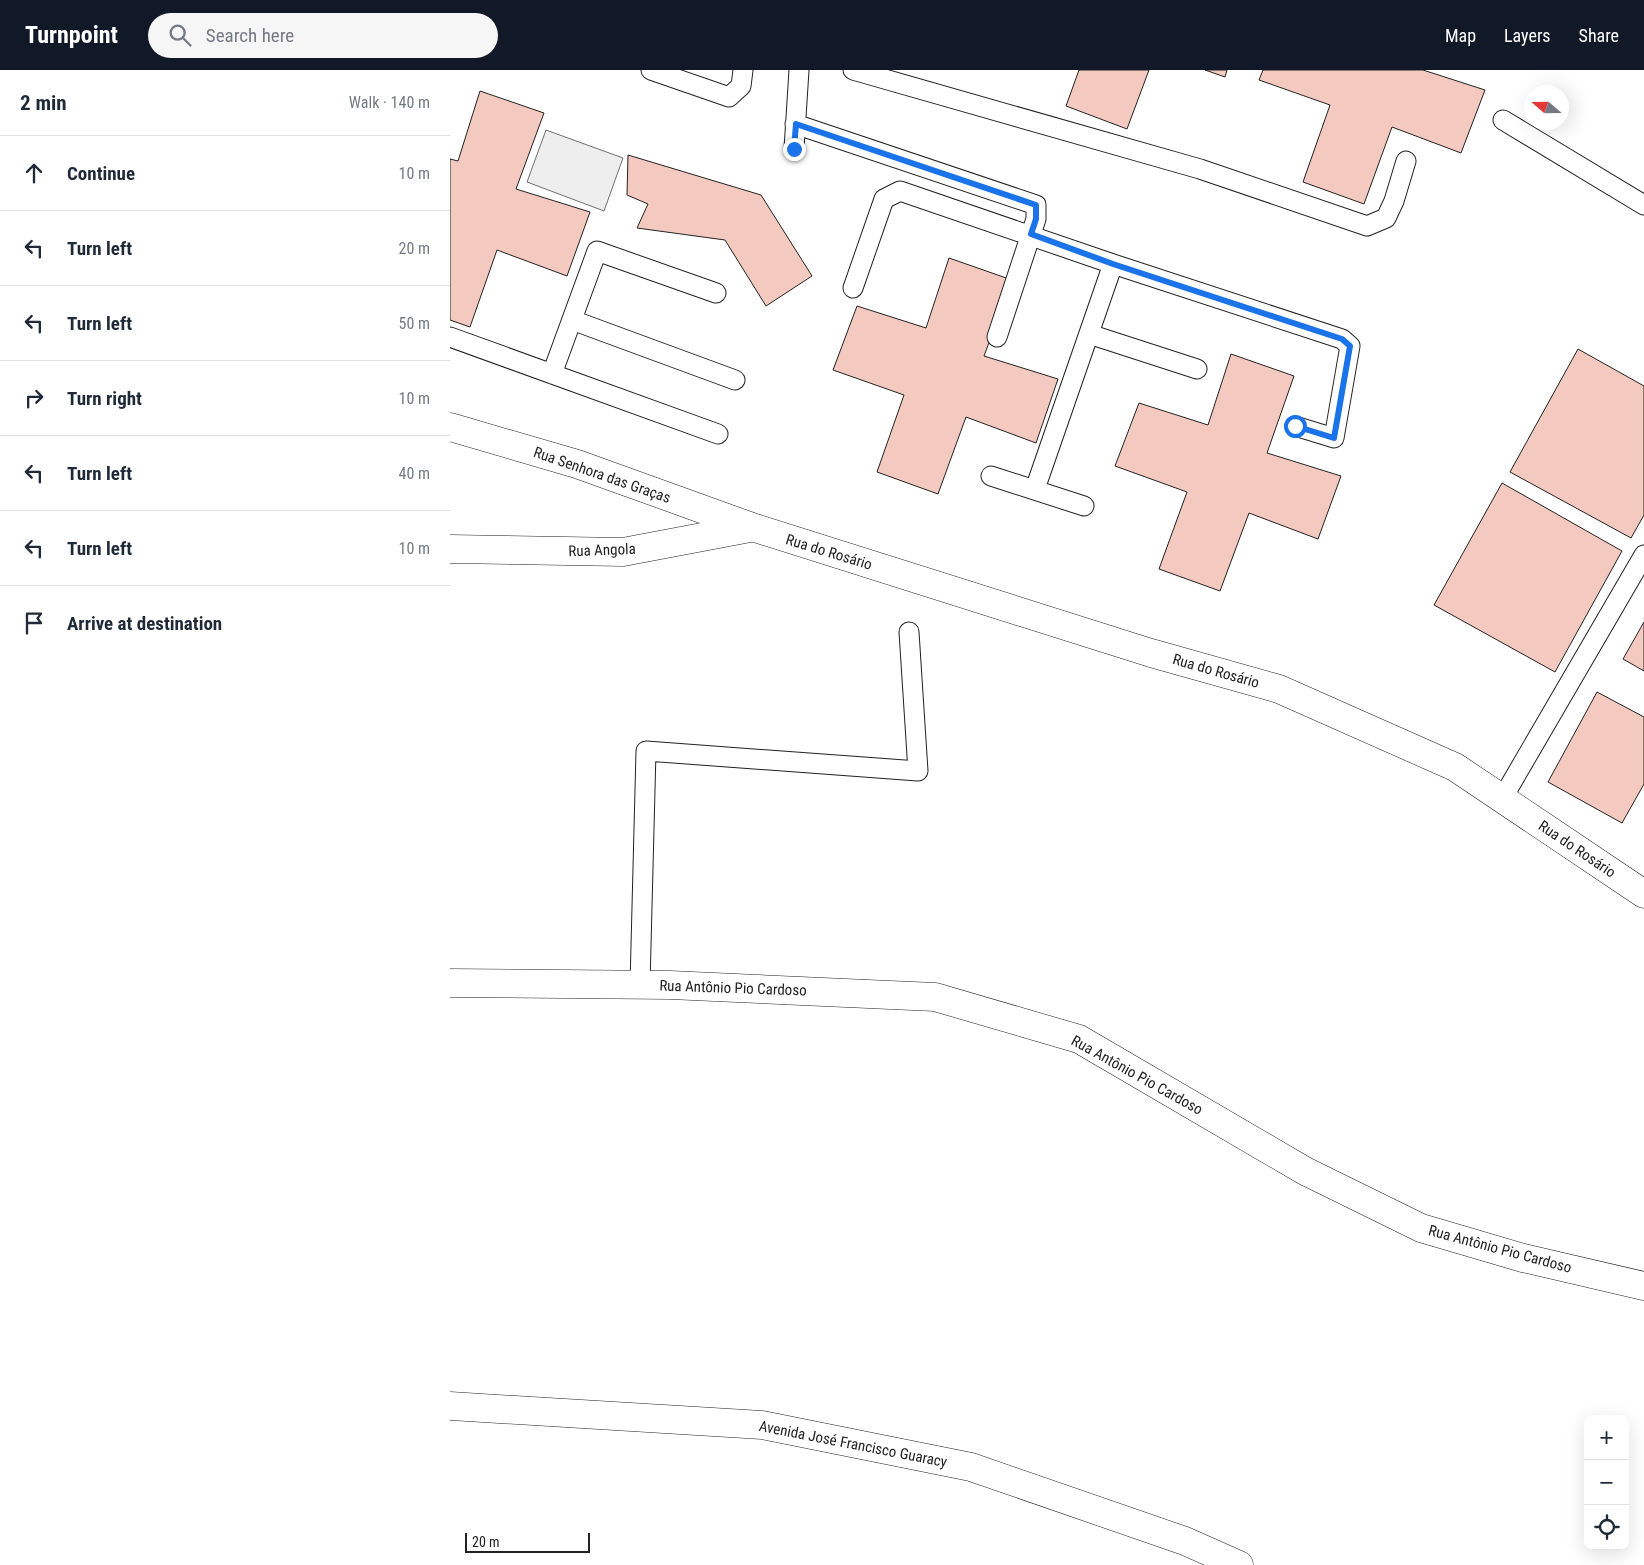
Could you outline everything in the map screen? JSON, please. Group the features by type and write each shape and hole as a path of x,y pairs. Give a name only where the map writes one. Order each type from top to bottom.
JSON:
{"street":[{"name":"Rua Senhora das Graças","path":"450,427 577,464 752,527"},
{"name":"Rua Angola","path":"450,550 622,552 752,527"},
{"name":"Rua do Rosário","path":"752,527 1151,652 1279,689 1455,768 1644,894"},
{"name":"Rua Antônio Pio Cardoso","path":"450,983 640,985 935,997 1079,1038 1304,1171 1421,1228 1523,1258 1644,1286"},
{"name":"Avenida José Francisco Guaracy","path":"450,1406 762,1425 971,1467 1185,1541 1239,1565"}],"lane":[{"path":"651,70 729,97 741,86 743,70"},
{"path":"794,149 799,70"},
{"path":"853,70 893,76 1200,169 1367,226 1386,218 1394,201 1406,161"},
{"path":"1503,120 1644,205"},
{"path":"796,124 1036,205 1036,219 997,338"},
{"path":"853,288 884,199 900,191 1031,234 1113,264 1342,339 1350,346 1334,438 1295,426"},
{"path":"552,374 597,251 716,292"},
{"path":"1035,489 1113,264"},
{"path":"572,320 735,380"},
{"path":"1089,334 1197,369"},
{"path":"450,337 718,434"},
{"path":"990,476 1084,506"},
{"path":"1502,799 1644,555"},
{"path":"640,985 646,751 918,771 909,632"}],"shaded area":[{"path":"546,130 623,158 604,211 527,182"}],"building":[{"path":"1079,70 1149,70 1127,129 1066,106"},
{"path":"1205,70 1227,70 1225,77"},
{"path":"1263,70 1423,70 1485,90 1461,153 1392,127 1364,204 1303,182 1330,105 1259,80"},
{"path":"480,91 544,113 516,189 590,212 567,276 497,250 470,327 450,320 450,159 458,161"},
{"path":"628,155 761,195 812,276 766,306 725,240 637,228 648,204 627,195"},
{"path":"949,258 1012,280 984,356 1058,379 1036,443 966,417 938,494 877,472 904,395 833,370 857,306 926,328"},
{"path":"1578,349 1644,386 1644,515 1631,538 1510,472"},
{"path":"1231,354 1294,376 1267,453 1341,476 1318,539 1249,513 1220,591 1159,569 1187,492 1115,466 1139,403 1208,425"},
{"path":"1502,483 1622,551 1555,672 1434,605"},
{"path":"1644,622 1644,671 1623,659"},
{"path":"1597,692 1644,717 1644,784 1622,823 1548,782"}],"route":[{"path":"794,149 796,124 1036,205 1036,219 1031,234 1113,264 1342,339 1350,346 1334,438 1295,426"}]}
